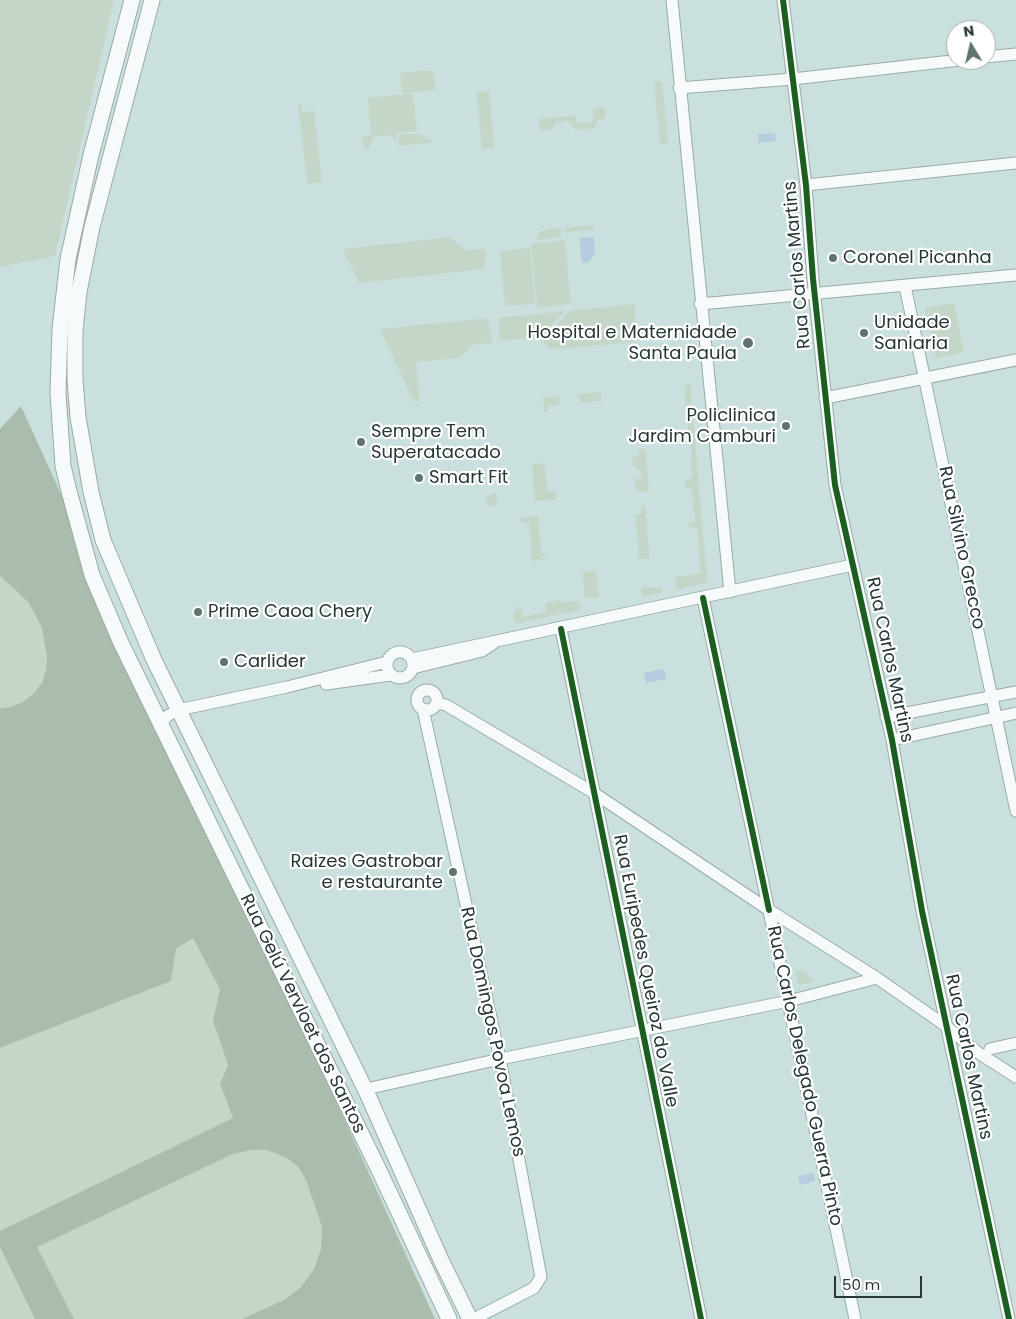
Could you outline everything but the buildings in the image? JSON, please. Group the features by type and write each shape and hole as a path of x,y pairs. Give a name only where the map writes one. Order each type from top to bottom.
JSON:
{"main road":[{"name":"Rua Gelú Vervloet dos Santos","path":"132,0 92,154 68,259 60,329 58,393 63,466 80,538 92,575 152,710 377,1166 449,1319"},
{"name":"Rua Gelú Vervloet dos Santos","path":"152,0 85,257 75,331 75,380 78,417 91,492 103,540 154,660 366,1089 440,1260 470,1319"}],"street":[{"path":"672,0 700,304 730,592"},
{"name":"Rua Carlos Martins","path":"783,0 806,185 833,470 892,740 922,911 1009,1319"},
{"path":"996,56 1016,54"},
{"path":"679,88 792,79 946,62"},
{"path":"806,185 1016,163"},
{"path":"700,304 815,295 1016,275"},
{"name":"Rua Silvino Grecco","path":"905,286 1016,811"},
{"path":"825,398 1016,360"},
{"path":"287,687 391,675 399,678 411,668 482,651 494,643 853,565"},
{"name":"Rua Carlos Delegado Guerra Pinto","path":"703,598 855,1319"},
{"name":"Rua Euripedes Queiroz do Valle","path":"560,629 701,1319"},
{"path":"160,725 167,716 178,710 287,687 387,662 392,654 401,652 411,668 420,692"},
{"path":"387,662 391,675"},
{"path":"426,690 433,691 437,696 437,703 431,709 423,709 418,705 417,698 420,692 426,690"},
{"path":"886,717 1016,692"},
{"path":"437,703 446,705 594,792 769,910 877,978 946,1026 977,1052 1016,1077"},
{"name":"Rua Domingos Povoa Lemos","path":"423,709 500,1059 541,1277 534,1288 474,1319"},
{"path":"892,740 1016,713"},
{"path":"366,1089 500,1059 789,1001 877,978"},
{"path":"990,1049 1016,1043"}],"green space":[{"path":"0,0 114,0 55,256 0,267"},
{"path":"433,70 435,90 402,93 400,73"},
{"path":"662,81 668,143 660,144 654,82"},
{"path":"489,91 494,148 482,149 477,92"},
{"path":"413,93 417,131 397,133 396,142 391,135 374,137 368,149 364,148 362,137 371,136 368,98"},
{"path":"301,103 302,112 314,111 322,182 307,184 298,104"},
{"path":"605,108 605,118 597,120 595,128 576,130 568,121 555,123 552,129 540,132 539,119 576,116 578,123 593,122 593,109"},
{"path":"399,134 419,134 434,142 399,146"},
{"path":"593,225 594,230 565,232 564,228"},
{"path":"561,228 561,237 535,240 541,231"},
{"path":"451,237 465,250 486,249 484,269 359,283 343,249"},
{"path":"565,240 571,304 537,308 531,244"},
{"path":"530,248 535,304 505,306 500,251"},
{"path":"954,303 964,352 936,358 925,308"},
{"path":"634,304 637,339 635,342 557,349 550,348 542,341 570,311"},
{"path":"565,311 540,338 500,340 498,318"},
{"path":"488,318 492,343 475,344 459,358 416,362 420,401 414,402 380,329"},
{"path":"690,383 707,580 705,583 676,590 675,579 677,577 701,574 697,528 690,527 689,522 695,522 692,488 686,489 685,480 692,478 691,445 689,445 685,402 685,385"},
{"path":"601,392 602,401 580,403 579,394"},
{"path":"559,396 560,405 547,406 548,412 544,412 543,398"},
{"path":"21,406 435,1319 242,1319 284,1300 301,1287 314,1269 321,1249 322,1227 306,1180 298,1167 287,1158 267,1150 251,1150 233,1154 37,1247 74,1319 35,1319 0,1247 0,1231 233,1118 220,1084 228,1065 213,1021 220,989 193,938 176,949 171,981 0,1048 0,708 11,707 23,702 34,693 42,683 47,657 42,628 29,603 0,576 0,429"},
{"path":"645,449 649,491 636,492 635,479 641,478 641,471 633,465 632,457 639,456 639,450"},
{"path":"545,463 547,491 555,491 556,500 535,501 532,464"},
{"path":"496,492 497,506 489,506 485,498"},
{"path":"645,505 650,561 649,562 649,558 639,559 635,514 641,514 641,506"},
{"path":"538,516 541,554 544,553 545,560 532,561 529,523 521,523 521,518"},
{"path":"596,570 599,597 584,598 583,572"},
{"path":"0,576 29,603 42,628 47,657 42,683 34,693 23,702 11,707 0,708"},
{"path":"644,587 661,587 662,593 642,597 641,590"},
{"path":"560,600 560,602 579,601 581,610 515,624 513,615 519,605 523,617 546,612 545,603"},
{"path":"193,938 220,989 213,1021 228,1065 220,1084 233,1119 0,1231 0,1048 171,981 176,949"},
{"path":"795,970 805,972 814,982 799,985"},
{"path":"251,1150 267,1150 287,1158 298,1168 306,1180 317,1207 322,1228 321,1249 314,1269 301,1287 284,1300 242,1319 74,1319 36,1247 233,1154"},
{"path":"0,1247 35,1319 0,1319"}],"water":[{"path":"775,133 776,141 758,143 758,134"},
{"path":"594,237 595,254 589,262 582,263 579,238"},
{"path":"664,669 666,679 646,683 644,673"},
{"path":"814,1173 815,1181 800,1185 798,1176"}],"cycle path":[{"path":"783,0 806,185 813,279 835,485 892,740 922,911 1009,1319"},
{"path":"703,598 769,910"},
{"path":"561,629 701,1319"}],"place":[{"name":"Coronel Picanha","path":"833,258"},
{"name":"Unidade Saniaria","path":"864,333"},
{"name":"Hospital e Maternidade Santa Paula","path":"748,343"},
{"name":"Policlinica Jardim Camburi","path":"786,426"},
{"name":"Sempre Tem Superatacado","path":"361,442"},
{"name":"Smart Fit","path":"419,478"},
{"name":"Prime Caoa Chery","path":"198,612"},
{"name":"Carlider","path":"224,662"},
{"name":"Raizes Gastrobar e restaurante","path":"453,872"}]}
